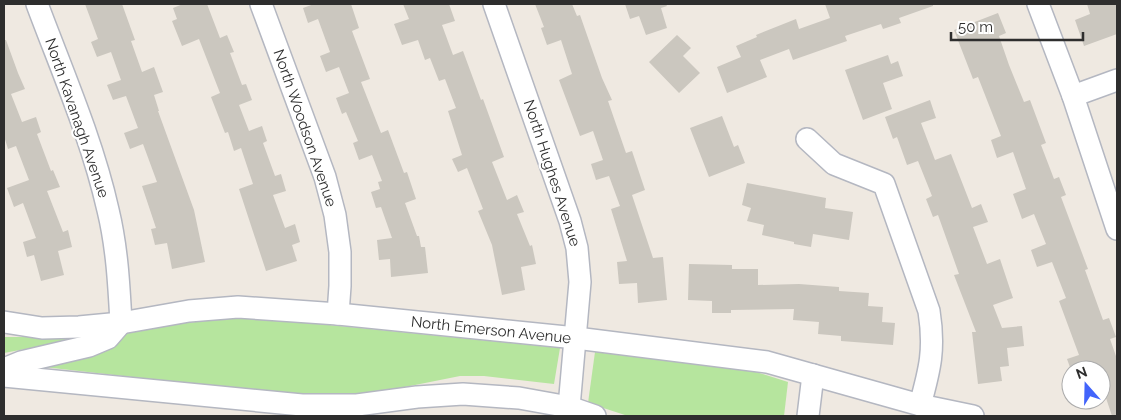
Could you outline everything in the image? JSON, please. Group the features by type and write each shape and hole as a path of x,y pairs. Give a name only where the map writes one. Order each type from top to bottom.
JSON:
{"street":[{"name":"North Kavanagh Avenue","path":"37,4 101,182 116,252 121,323"},
{"name":"North Woodson Avenue","path":"261,4 325,177 335,215 340,252 338,314"},
{"name":"North Hughes Avenue","path":"494,4 570,221 577,248 580,282 569,408"},
{"path":"1038,4 1073,96 1117,229"},
{"path":"1073,96 1117,80"},
{"path":"808,139 834,164 884,184 929,311 932,332 932,360 920,406"},
{"name":"North Emerson Avenue","path":"4,322 42,328 79,327 121,323 189,311 238,307 338,314 576,338 767,362 920,406 973,416"},
{"path":"4,369 21,362 89,346 108,338 121,323"},
{"path":"808,416 813,375"},
{"path":"4,376 302,406 357,405 462,394 519,398 569,408 595,416"}],"green space":[{"path":"259,318 560,348 554,384 484,376 460,376 375,393 343,396 238,389 26,365 107,350 118,343 127,333 185,323"},
{"path":"4,337 89,337 4,353"},
{"path":"595,352 753,371 788,382 784,416 628,416 588,403"}],"building":[{"path":"85,4 122,4 135,40 131,41 142,72 154,67 163,92 154,95 158,111 194,210 205,262 172,269 167,243 155,245 151,229 156,228 142,186 157,182 143,144 130,149 124,133 138,128 126,96 113,100 107,85 121,80 111,52 97,57 91,42 98,39"},
{"path":"183,4 207,4 220,38 227,35 234,52 230,53 242,85 246,84 252,100 239,105 249,131 262,126 267,141 263,143 275,176 281,174 286,191 273,195 285,228 295,224 300,242 292,245 297,261 266,271 239,189 253,184 241,148 234,151 228,132 225,133 211,97 220,93 199,39 182,46 172,21 177,19 173,8"},
{"path":"314,4 351,4 359,28 352,31 370,79 361,82 381,133 388,130 404,173 407,172 416,199 405,203 417,236 419,236 421,247 425,247 428,273 391,277 390,259 379,260 377,240 392,238 381,207 376,208 371,192 380,189 378,182 382,181 372,155 359,160 353,143 358,141 346,112 342,114 336,98 349,93 339,67 326,72 320,56 330,52 318,19 308,23 303,8"},
{"path":"403,4 449,4 455,21 442,25 453,55 463,51 481,100 483,99 504,157 492,162 507,200 517,195 524,212 517,214 530,246 532,245 536,264 521,267 525,290 502,295 492,245 478,211 483,209 467,168 458,172 452,159 462,155 448,111 456,108 445,79 439,81 430,58 425,60 418,40 402,45 394,24 409,19"},
{"path":"535,4 572,4 577,16 580,15 602,78 612,100 608,101 626,153 632,151 645,190 632,195 653,258 663,257 667,300 638,303 637,283 619,284 617,262 627,261 611,209 620,206 609,176 596,180 591,164 603,160 593,131 580,136 559,80 572,74 561,40 547,45 541,28 544,27"},
{"path":"625,4 666,4 667,6 661,8 667,28 646,35 639,16 630,19"},
{"path":"825,4 933,4 933,6 899,18 901,23 883,29 881,24 845,36 847,41 793,60 789,49 760,60 767,77 727,93 717,67 741,57 736,46 757,37 756,35 796,19 799,29 830,18"},
{"path":"1087,4 1117,4 1117,34 1084,46 1075,20 1090,14"},
{"path":"998,13 1006,33 999,36 1009,65 1024,102 1030,100 1046,143 1041,145 1054,179 1059,177 1066,195 1061,197 1088,269 1085,270 1103,320 1109,318 1116,337 1110,339 1117,359 1117,416 1112,416 1110,410 1111,360 1067,360 1079,355 1059,301 1066,298 1052,262 1037,267 1031,250 1046,244 1034,214 1022,219 1013,194 1026,189 1013,152 997,158 991,140 1001,136 978,77 973,79 954,30"},
{"path":"677,35 691,48 683,56 700,73 679,93 649,62"},
{"path":"4,40 6,40 25,89 11,94 22,122 36,117 41,132 37,134 51,171 53,170 60,187 47,191 63,232 68,230 72,247 58,251 64,275 41,281 34,255 27,257 23,242 36,238 23,203 14,207 7,188 29,180 16,146 8,149 4,136"},
{"path":"888,55 891,64 898,61 903,76 883,83 892,109 863,120 845,70"},
{"path":"930,100 936,118 921,123 935,160 951,154 972,208 981,204 988,222 973,227 987,264 1000,259 1013,298 993,305 1002,328 1022,326 1024,346 1007,348 1009,366 1000,367 1002,381 978,384 972,332 976,332 954,275 959,274 938,215 933,217 926,199 932,196 918,161 907,165 897,137 893,139 885,117"},
{"path":"722,116 734,147 738,145 745,163 709,177 690,128"},
{"path":"747,183 826,198 825,208 853,212 849,240 813,234 811,247 762,235 764,225 747,221 751,208 742,205"},
{"path":"689,264 732,265 732,269 758,269 758,285 799,284 839,287 839,291 869,293 868,306 883,307 882,322 895,323 893,345 841,341 841,336 818,334 819,322 793,320 794,309 731,310 731,313 712,313 712,301 688,300"}]}
